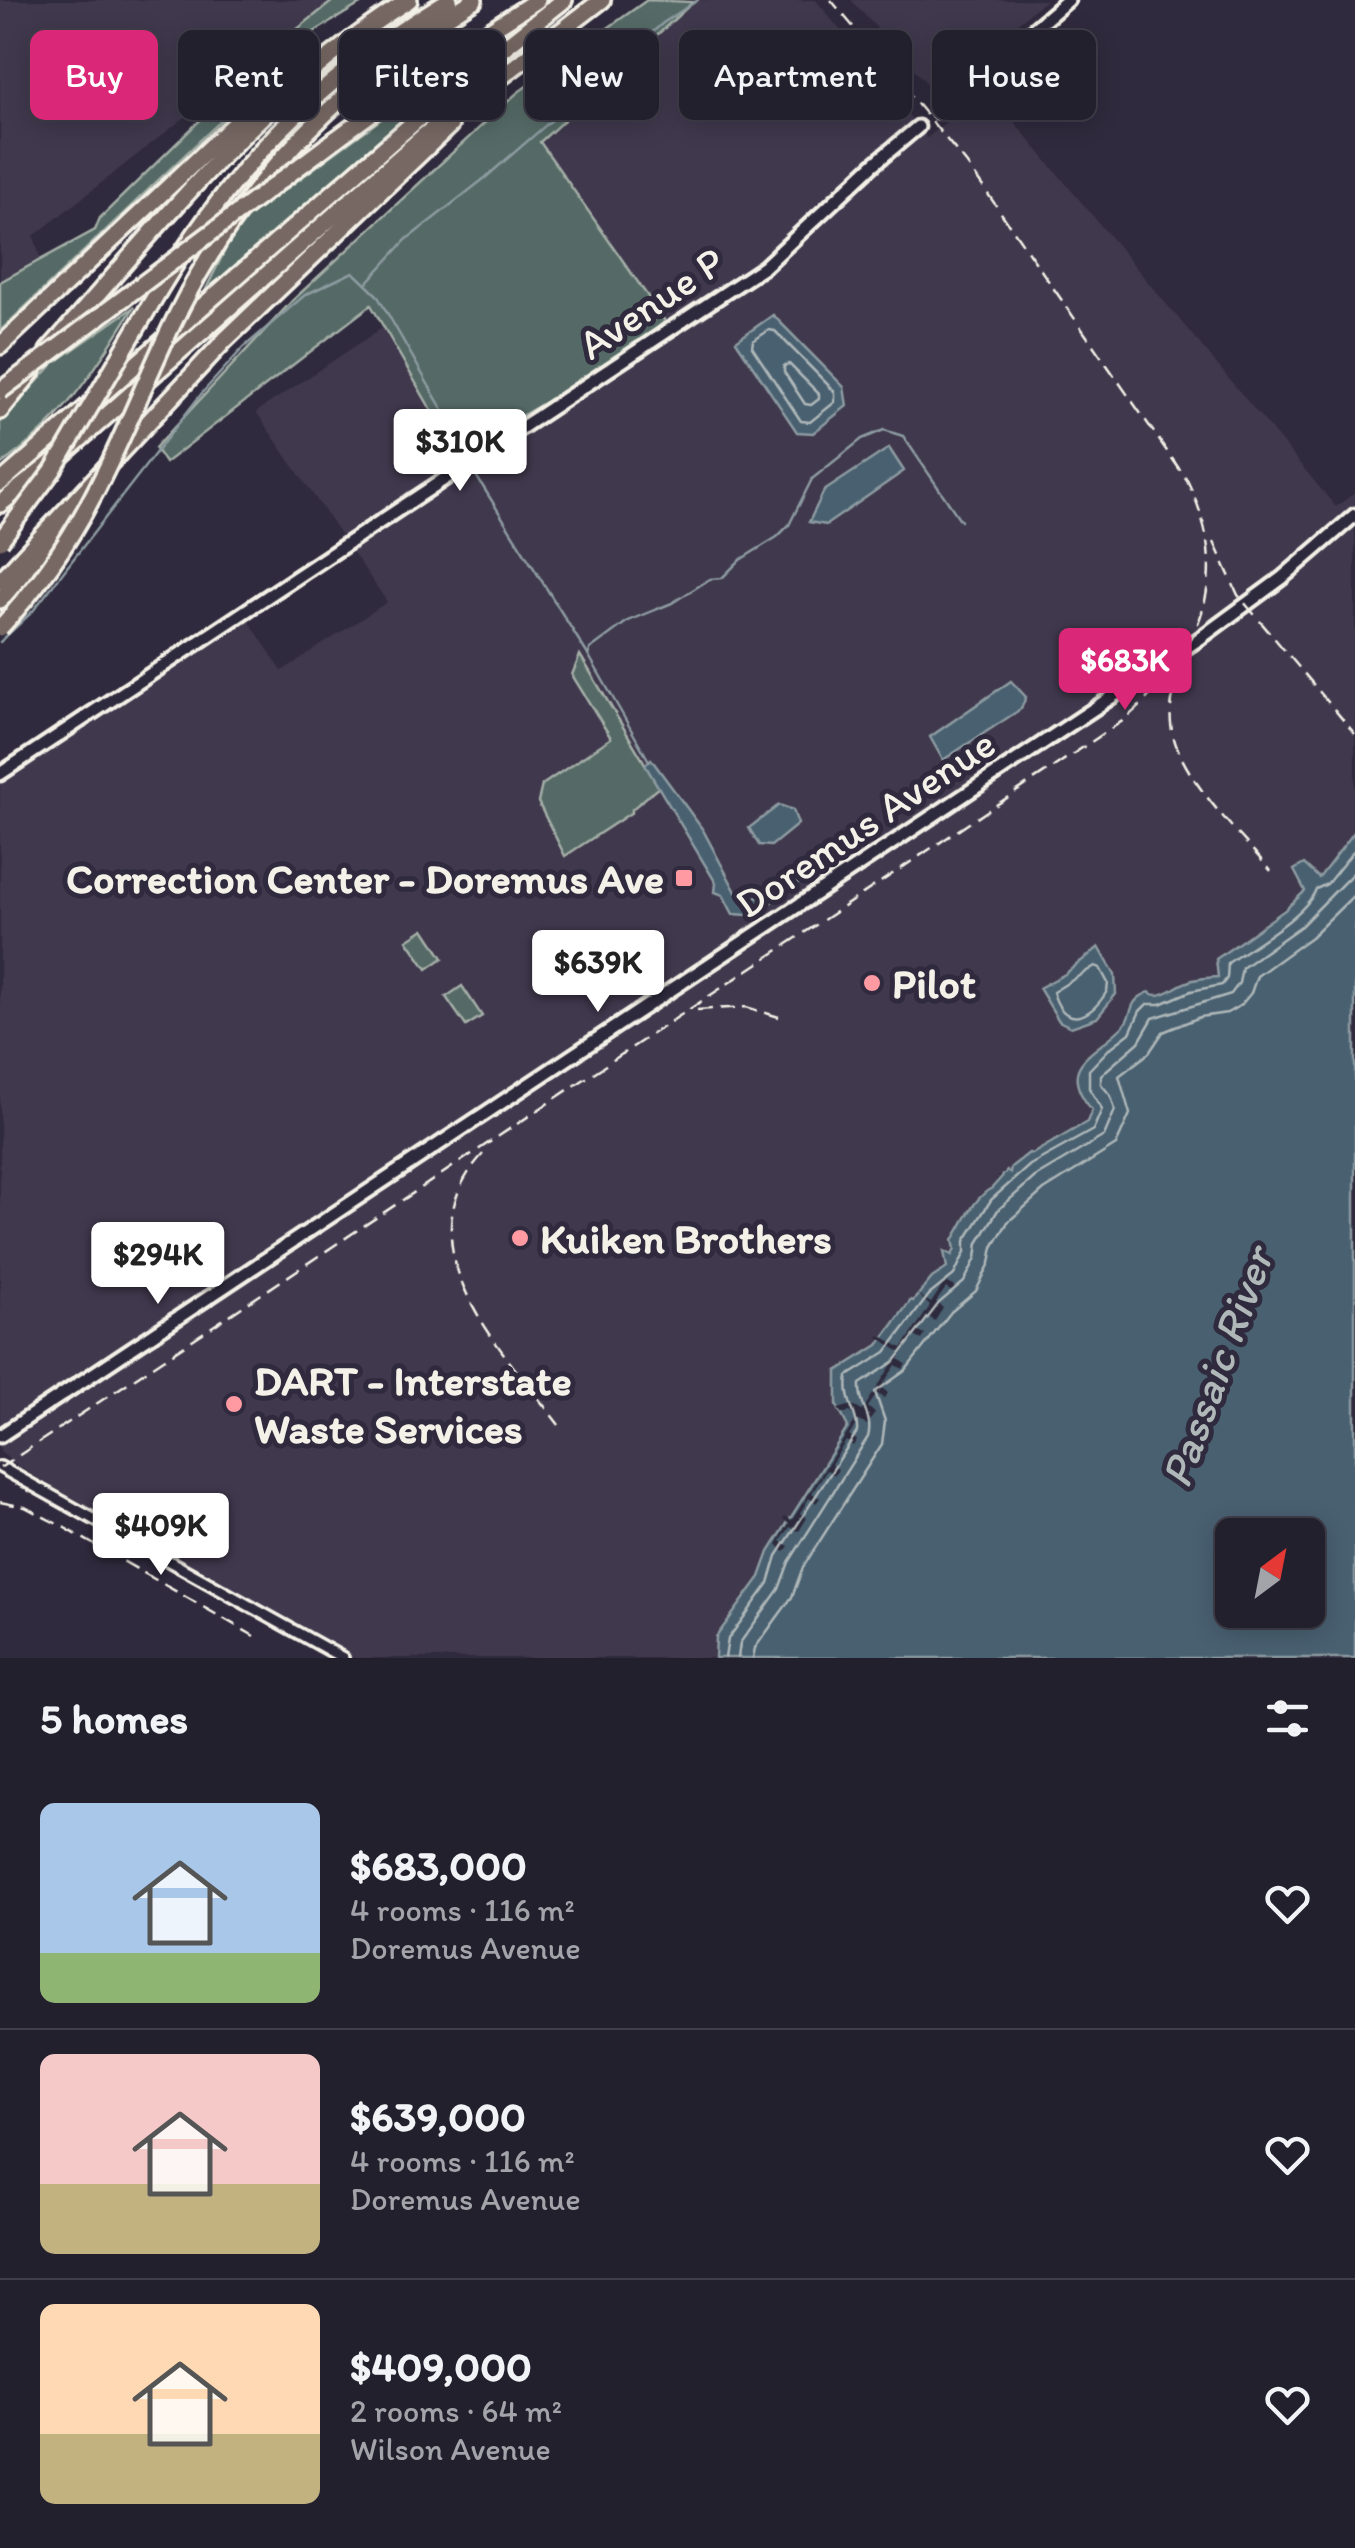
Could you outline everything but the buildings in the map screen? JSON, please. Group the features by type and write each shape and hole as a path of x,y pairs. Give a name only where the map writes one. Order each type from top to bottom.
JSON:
{"highway":[{"path":"364,30 409,0"},
{"path":"0,542 63,454 210,210 281,126 353,64 449,0"},
{"path":"0,628 36,586 79,523 172,323 206,260 262,180 322,114 393,54 474,0"},
{"path":"0,394 336,139 456,52 537,0"},
{"path":"0,483 459,83 564,0"},
{"path":"505,76 602,0"},
{"path":"0,346 288,75 339,46"},
{"path":"0,411 44,354 250,126 339,48"},
{"path":"0,504 96,426 446,120"},
{"path":"0,581 292,273 455,120"},
{"path":"0,394 44,354"},
{"path":"0,600 157,424 185,382"}],"main road":[{"path":"1033,30 1068,0"},
{"name":"Avenue P","path":"0,774 764,267 918,127"},
{"name":"Doremus Avenue","path":"0,1436 1211,631 1282,578 1355,514"}],"street":[{"path":"0,1468 344,1658"}],"shaded area":[{"path":"0,0 334,0 296,30 178,30 178,120 181,120 34,236 41,261 0,282"},
{"path":"693,0 816,0 840,30 679,30 679,120 912,119 927,138 948,120 1013,120 1336,507 1355,492 1355,831 1318,879 1297,877 1305,891 1265,923 1218,977 1188,981 1130,1012 1110,1038 1087,1122 1032,1155 1028,1153 1011,1167 1010,1173 999,1176 951,1255 945,1252 948,1268 910,1301 878,1345 837,1371 849,1427 769,1552 760,1577 716,1637 715,1658 338,1658 0,1452 0,773 243,612 282,671 387,602 256,412 385,326 456,453 665,321 540,142 564,120 659,120 659,35"},
{"path":"851,0 1046,0 1009,30 932,30 932,89 912,67 912,30 878,30"}],"green space":[{"path":"334,0 367,0 317,30 296,30"},
{"path":"647,0 693,2 659,33 659,30 605,30"},
{"path":"525,87 525,120 564,120 540,142 665,321 625,357 456,453 371,305 165,463 155,448 293,300 488,120 505,120 505,104"},
{"path":"200,120 222,120 0,331 0,282 95,230 100,218"},
{"path":"380,120 401,120 200,301 238,224"},
{"path":"134,307 91,374 60,413 0,465 0,423 54,363"},
{"path":"580,655 659,787 632,812 565,856 538,802 542,785 611,738 572,675"},
{"path":"424,929 443,958 427,969 407,940"},
{"path":"462,986 482,1016 466,1026 446,997"}],"water":[{"path":"773,315 844,387 847,406 813,433 797,432 736,341"},
{"path":"889,448 904,471 826,525 809,522 824,491"},
{"path":"1011,681 1026,697 1021,709 943,760 930,737"},
{"path":"651,759 703,830 736,892 744,899 761,897 827,847 832,847 833,858 760,910 748,915 733,914 723,895 715,892 716,883 645,765"},
{"path":"779,805 793,810 798,824 771,846 759,845 749,828"},
{"name":"Passaic River","path":"1355,831 1355,1658 715,1658 716,1637 760,1577 769,1552 848,1427 837,1406 837,1371 878,1345 911,1300 947,1268 944,1251 952,1255 953,1240 970,1211 1007,1171 1010,1173 1011,1167 1087,1122 1092,1110 1081,1094 1078,1070 1091,1052 1123,1026 1138,998 1149,992 1162,994 1194,980 1218,977 1216,959 1305,891 1294,870 1304,864 1319,878"},
{"path":"1099,947 1115,975 1116,994 1097,1018 1071,1027 1059,1021 1039,988 1065,974"},
{"path":"612,954 644,958 648,962 630,981 620,982 608,959"}],"pier":[{"path":"945,1282 956,1287 952,1292 946,1288 936,1302 943,1308 935,1321 927,1316 917,1331 925,1335 922,1340 914,1336 899,1359 906,1364 903,1369 896,1365 881,1387 888,1393 885,1398 877,1394 868,1407 875,1413 867,1425 858,1421 849,1436 857,1440 853,1446 846,1441 831,1464 838,1469 835,1475 827,1470 812,1493 820,1498 816,1503 809,1498 800,1513 807,1518 799,1531 790,1527 781,1541 789,1546 785,1552 777,1544 789,1523 783,1519 785,1516 792,1520 857,1418 838,1409 852,1405 862,1411 900,1352 878,1337 902,1348 930,1306 916,1293 931,1303"}],"waterway":[{"path":"366,284 406,240 485,178 663,23 698,0"},
{"path":"0,642 33,611 202,393 244,347 305,295 353,272 377,295 464,447"},
{"path":"649,761 589,656 590,649 628,621 672,603 710,579 722,578 740,560 777,537 789,525 812,479 862,439 884,430 903,436 961,521"},
{"path":"472,469 588,655"}],"railway":[{"path":"0,1468 1124,720 1173,668 1191,640 1208,580 1208,549 1201,515 1187,480 967,164 831,0"},
{"path":"1214,542 1238,595 1355,734"},
{"path":"1182,671 1171,710 1175,743 1196,782 1271,871"},
{"path":"697,1010 746,1007 779,1017"},
{"path":"483,1154 460,1189 451,1225 455,1261 487,1330 559,1425"},
{"path":"0,1502 25,1507 65,1528 254,1636"}],"place":[{"name":"Correction Center - Doremus Ave","path":"684,878"},
{"name":"Pilot","path":"872,983"},
{"name":"Kuiken Brothers","path":"520,1238"},
{"name":"DART - Interstate Waste Services","path":"234,1404"}]}
